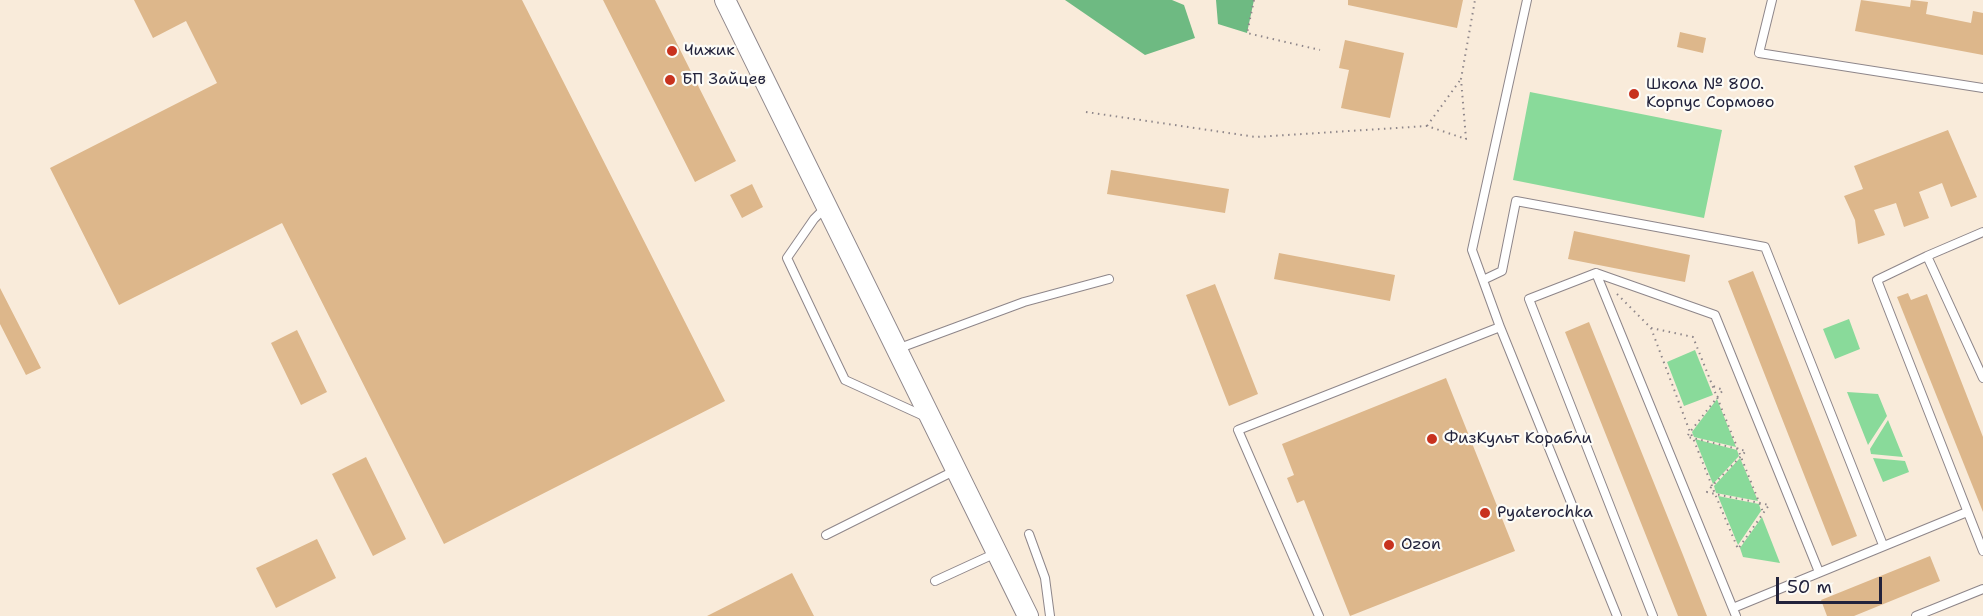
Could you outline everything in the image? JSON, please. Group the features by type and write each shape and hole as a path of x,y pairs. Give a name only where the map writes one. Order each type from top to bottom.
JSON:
{"street":[{"path":"725,0 1028,616"}],"lane":[{"path":"1527,0 1472,250 1500,327 1617,616"},
{"path":"1772,0 1759,53 1983,88"},
{"path":"1483,280 1502,271 1516,201 1765,247 1883,544"},
{"path":"826,207 814,219 787,258 845,380 932,420"},
{"path":"1983,232 1877,280 1983,551"},
{"path":"1928,256 1983,378"},
{"path":"1596,273 1734,612 1883,544 1967,512"},
{"path":"1653,616 1529,299 1596,273 1715,315 1819,572"},
{"path":"897,349 1024,302 1109,279"},
{"path":"1319,616 1238,430 1500,327"},
{"path":"826,535 957,469"},
{"path":"1029,534 1045,578 1050,616"},
{"path":"935,581 997,552"},
{"path":"1916,616 1983,589"}],"path":[{"path":"1254,0 1247,33 1320,50"},
{"path":"1086,112 1256,137 1427,126 1466,139 1461,79 1475,0"},
{"path":"1427,126 1461,79"},
{"path":"1596,273 1651,328 1690,432"},
{"path":"1651,328 1693,337 1763,512"},
{"path":"1693,438 1712,486 1715,494 1738,549 1769,505 1715,494 1707,492 1712,486 1741,456 1746,450 1687,436 1723,390 1713,386"}],"green space":[{"path":"1065,0 1172,0 1184,5 1195,38 1145,55"},
{"path":"1216,0 1254,0 1247,33 1218,24"},
{"path":"1530,92 1722,130 1704,218 1513,180"},
{"path":"1849,319 1860,349 1835,359 1823,329"},
{"path":"1695,350 1713,395 1684,406 1667,362"},
{"path":"1847,392 1878,394 1887,416 1868,445"},
{"path":"1717,399 1736,447 1694,437 1692,432"},
{"path":"1888,420 1903,457 1871,454 1870,449"},
{"path":"1695,439 1737,450 1739,456 1713,484"},
{"path":"1740,458 1758,501 1716,493 1714,486"},
{"path":"1873,458 1905,461 1909,472 1883,482"},
{"path":"1718,496 1759,504 1761,511 1738,545"},
{"path":"1762,517 1780,563 1743,557 1740,548"}],"building":[{"path":"134,0 522,0 725,401 444,544 282,223 119,305 50,168 217,83 186,21 153,38"},
{"name":"БП Зайцев","path":"603,0 655,0 736,161 695,182"},
{"path":"1348,0 1463,0 1457,28 1348,5"},
{"path":"1861,0 1910,7 1911,0 1928,2 1926,14 1971,23 1973,11 1983,13 1983,55 1855,31"},
{"path":"1680,32 1706,38 1703,53 1677,47"},
{"path":"1345,40 1404,53 1390,118 1341,108 1349,70 1339,68"},
{"path":"1948,130 1977,197 1951,207 1942,183 1919,192 1929,218 1904,227 1896,203 1874,210 1885,235 1858,244 1855,220 1844,196 1863,189 1854,166"},
{"path":"1111,170 1229,189 1225,213 1107,194"},
{"path":"752,184 763,207 742,218 730,195"},
{"path":"1574,231 1690,255 1685,282 1568,259"},
{"path":"1279,253 1395,275 1390,301 1274,279"},
{"path":"1753,271 1857,536 1832,546 1728,281"},
{"path":"1215,284 1258,394 1229,406 1186,295"},
{"path":"0,288 41,368 26,375 0,324"},
{"path":"1908,293 1911,300 1927,294 1983,437 1983,512 1897,297"},
{"path":"1589,322 1707,616 1678,616 1565,332"},
{"path":"297,330 327,392 301,405 271,343"},
{"path":"1446,378 1515,551 1350,616 1304,500 1297,503 1287,478 1294,475 1282,444"},
{"path":"366,457 406,539 373,556 332,474"},
{"path":"317,539 336,578 276,608 256,568"},
{"path":"1930,556 1940,581 1854,616 1827,616 1821,600"},
{"path":"792,573 814,616 707,616"}],"place":[{"name":"Чижик","path":"672,51"},
{"name":"БП Зайцев","path":"670,80"},
{"name":"Школа № 800. Корпус Сормово","path":"1634,94"},
{"name":"ФизКульт Корабли","path":"1432,439"},
{"name":"Pyaterochka","path":"1485,513"},
{"name":"Ozon","path":"1389,545"}]}
